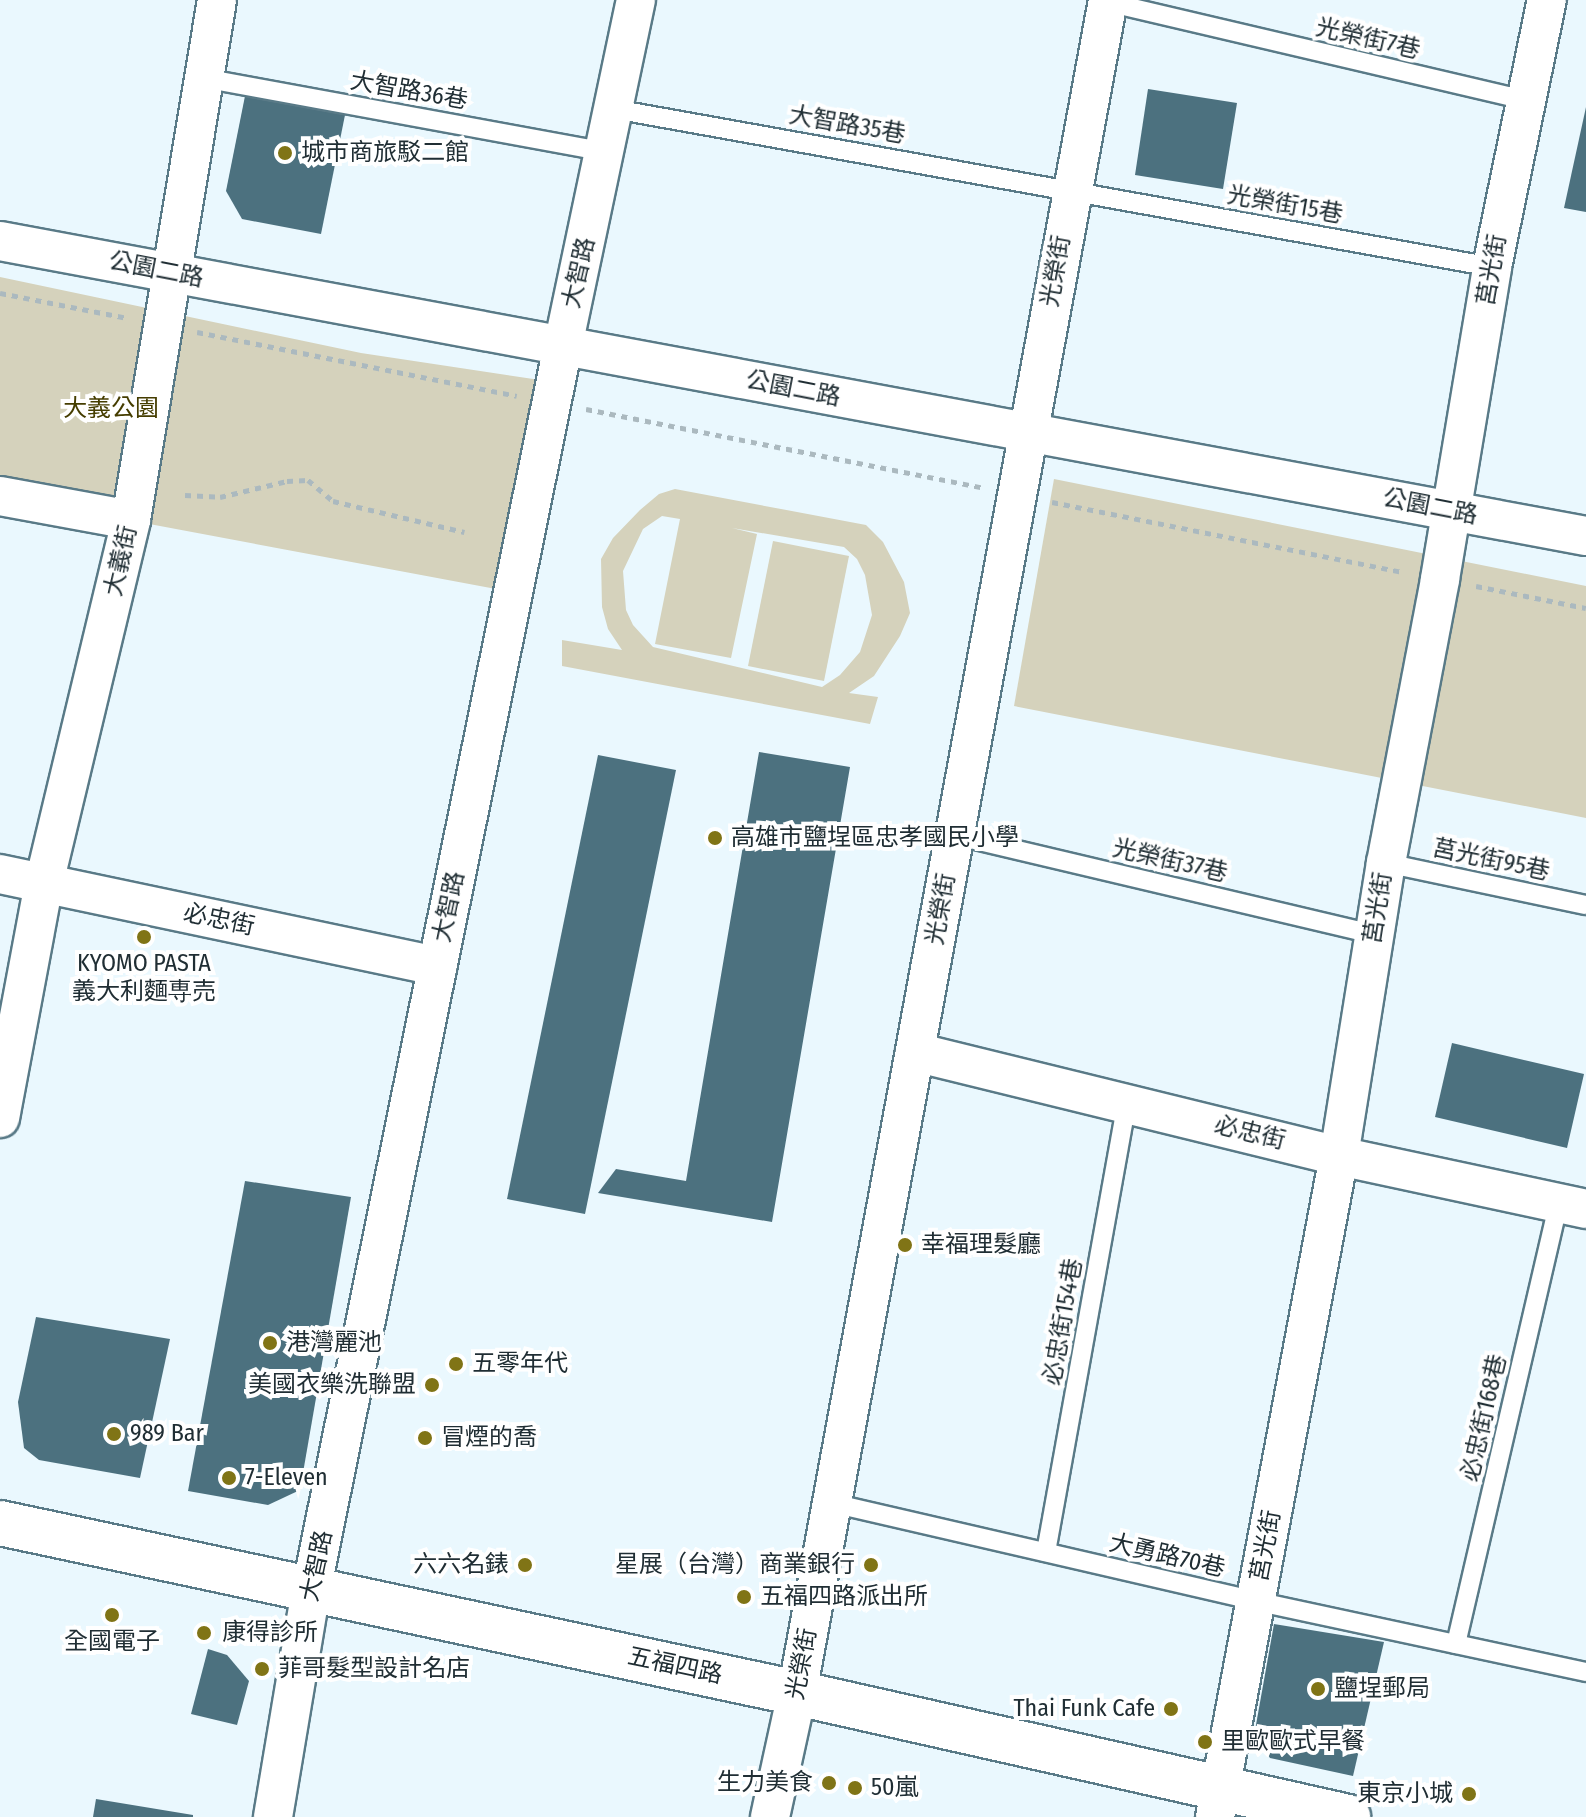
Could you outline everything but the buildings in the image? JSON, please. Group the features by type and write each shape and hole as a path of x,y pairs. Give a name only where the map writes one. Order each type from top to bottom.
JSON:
{"street":[{"name":"大義街","path":"0,1118 44,883 131,520 217,0"},
{"name":"大智路","path":"273,1817 311,1591 636,0"},
{"name":"莒光街","path":"1217,1802 1339,1156 1386,863 1492,267 1547,0"},
{"name":"光榮街","path":"770,1817 797,1693 1029,433 1071,189 1108,1"},
{"name":"公園二路","path":"0,241 1586,536"},
{"path":"0,496 131,520"},
{"name":"必忠街","path":"0,874 437,966"},
{"name":"必忠街","path":"915,1052 1127,1101 1339,1156 1572,1206"},
{"name":"五福四路","path":"0,1523 797,1693 1217,1802 1348,1817"}],"lane":[{"name":"光榮街7巷","path":"1108,1 1525,100"},
{"name":"大智路36巷","path":"203,78 606,152"},
{"name":"大智路35巷","path":"614,109 1071,189"},
{"name":"光榮街15巷","path":"1071,189 1492,267"},
{"name":"光榮街37巷","path":"954,835 1374,934"},
{"name":"莒光街95巷","path":"1386,863 1586,905"},
{"name":"必忠街154巷","path":"1046,1552 1127,1101"},
{"name":"必忠街168巷","path":"1456,1644 1572,1206"},
{"name":"大勇路70巷","path":"832,1503 1255,1601 1586,1672"}],"path":[{"path":"0,293 91,311"},
{"path":"213,335 481,390"},
{"path":"603,413 980,487"},
{"path":"185,495 220,497 287,481 308,480 333,501 464,532"},
{"path":"1045,500 1415,574"},
{"path":"1483,587 1586,608"}],"green space":[{"name":"大義公園","path":"0,277 361,353 540,380 496,589 0,496"},
{"path":"1054,479 1586,586 1586,818 1014,706"},
{"path":"675,489 866,525 883,542 904,582 910,613 900,636 874,676 849,693 878,697 870,724 562,666 562,640 622,650 608,629 602,607 601,559 613,538 659,494","holes":["662,516 680,519 655,644 731,658 757,534 732,528 844,547 857,559 865,575 872,615 860,652 840,675 822,687 653,647 633,625 626,610 623,571 643,529"]},
{"path":"773,541 849,556 824,681 748,666"}],"place":[{"name":"城市商旅駁二館","path":"285,153"},
{"name":"高雄市鹽埕區忠孝國民小學","path":"715,838"},
{"name":"KYOMO PASTA 義大利麵専売","path":"144,937"},
{"name":"幸福理髮廳","path":"905,1245"},
{"name":"港灣麗池","path":"270,1343"},
{"name":"五零年代","path":"456,1364"},
{"name":"美國衣樂洗聯盟","path":"432,1385"},
{"name":"989 Bar","path":"114,1434"},
{"name":"冒煙的喬","path":"425,1438"},
{"name":"7-Eleven","path":"229,1478"},
{"name":"六六名錶","path":"525,1565"},
{"name":"星展（台灣）商業銀行","path":"871,1565"},
{"name":"五福四路派出所","path":"744,1597"},
{"name":"全國電子","path":"112,1615"},
{"name":"康得診所","path":"204,1633"},
{"name":"菲哥髮型設計名店","path":"262,1669"},
{"name":"鹽埕郵局","path":"1318,1689"},
{"name":"Thai Funk Cafe","path":"1171,1709"},
{"name":"里歐歐式早餐","path":"1205,1742"},
{"name":"生力美食","path":"829,1783"},
{"name":"50嵐","path":"855,1788"},
{"name":"東京小城","path":"1469,1794"}]}
